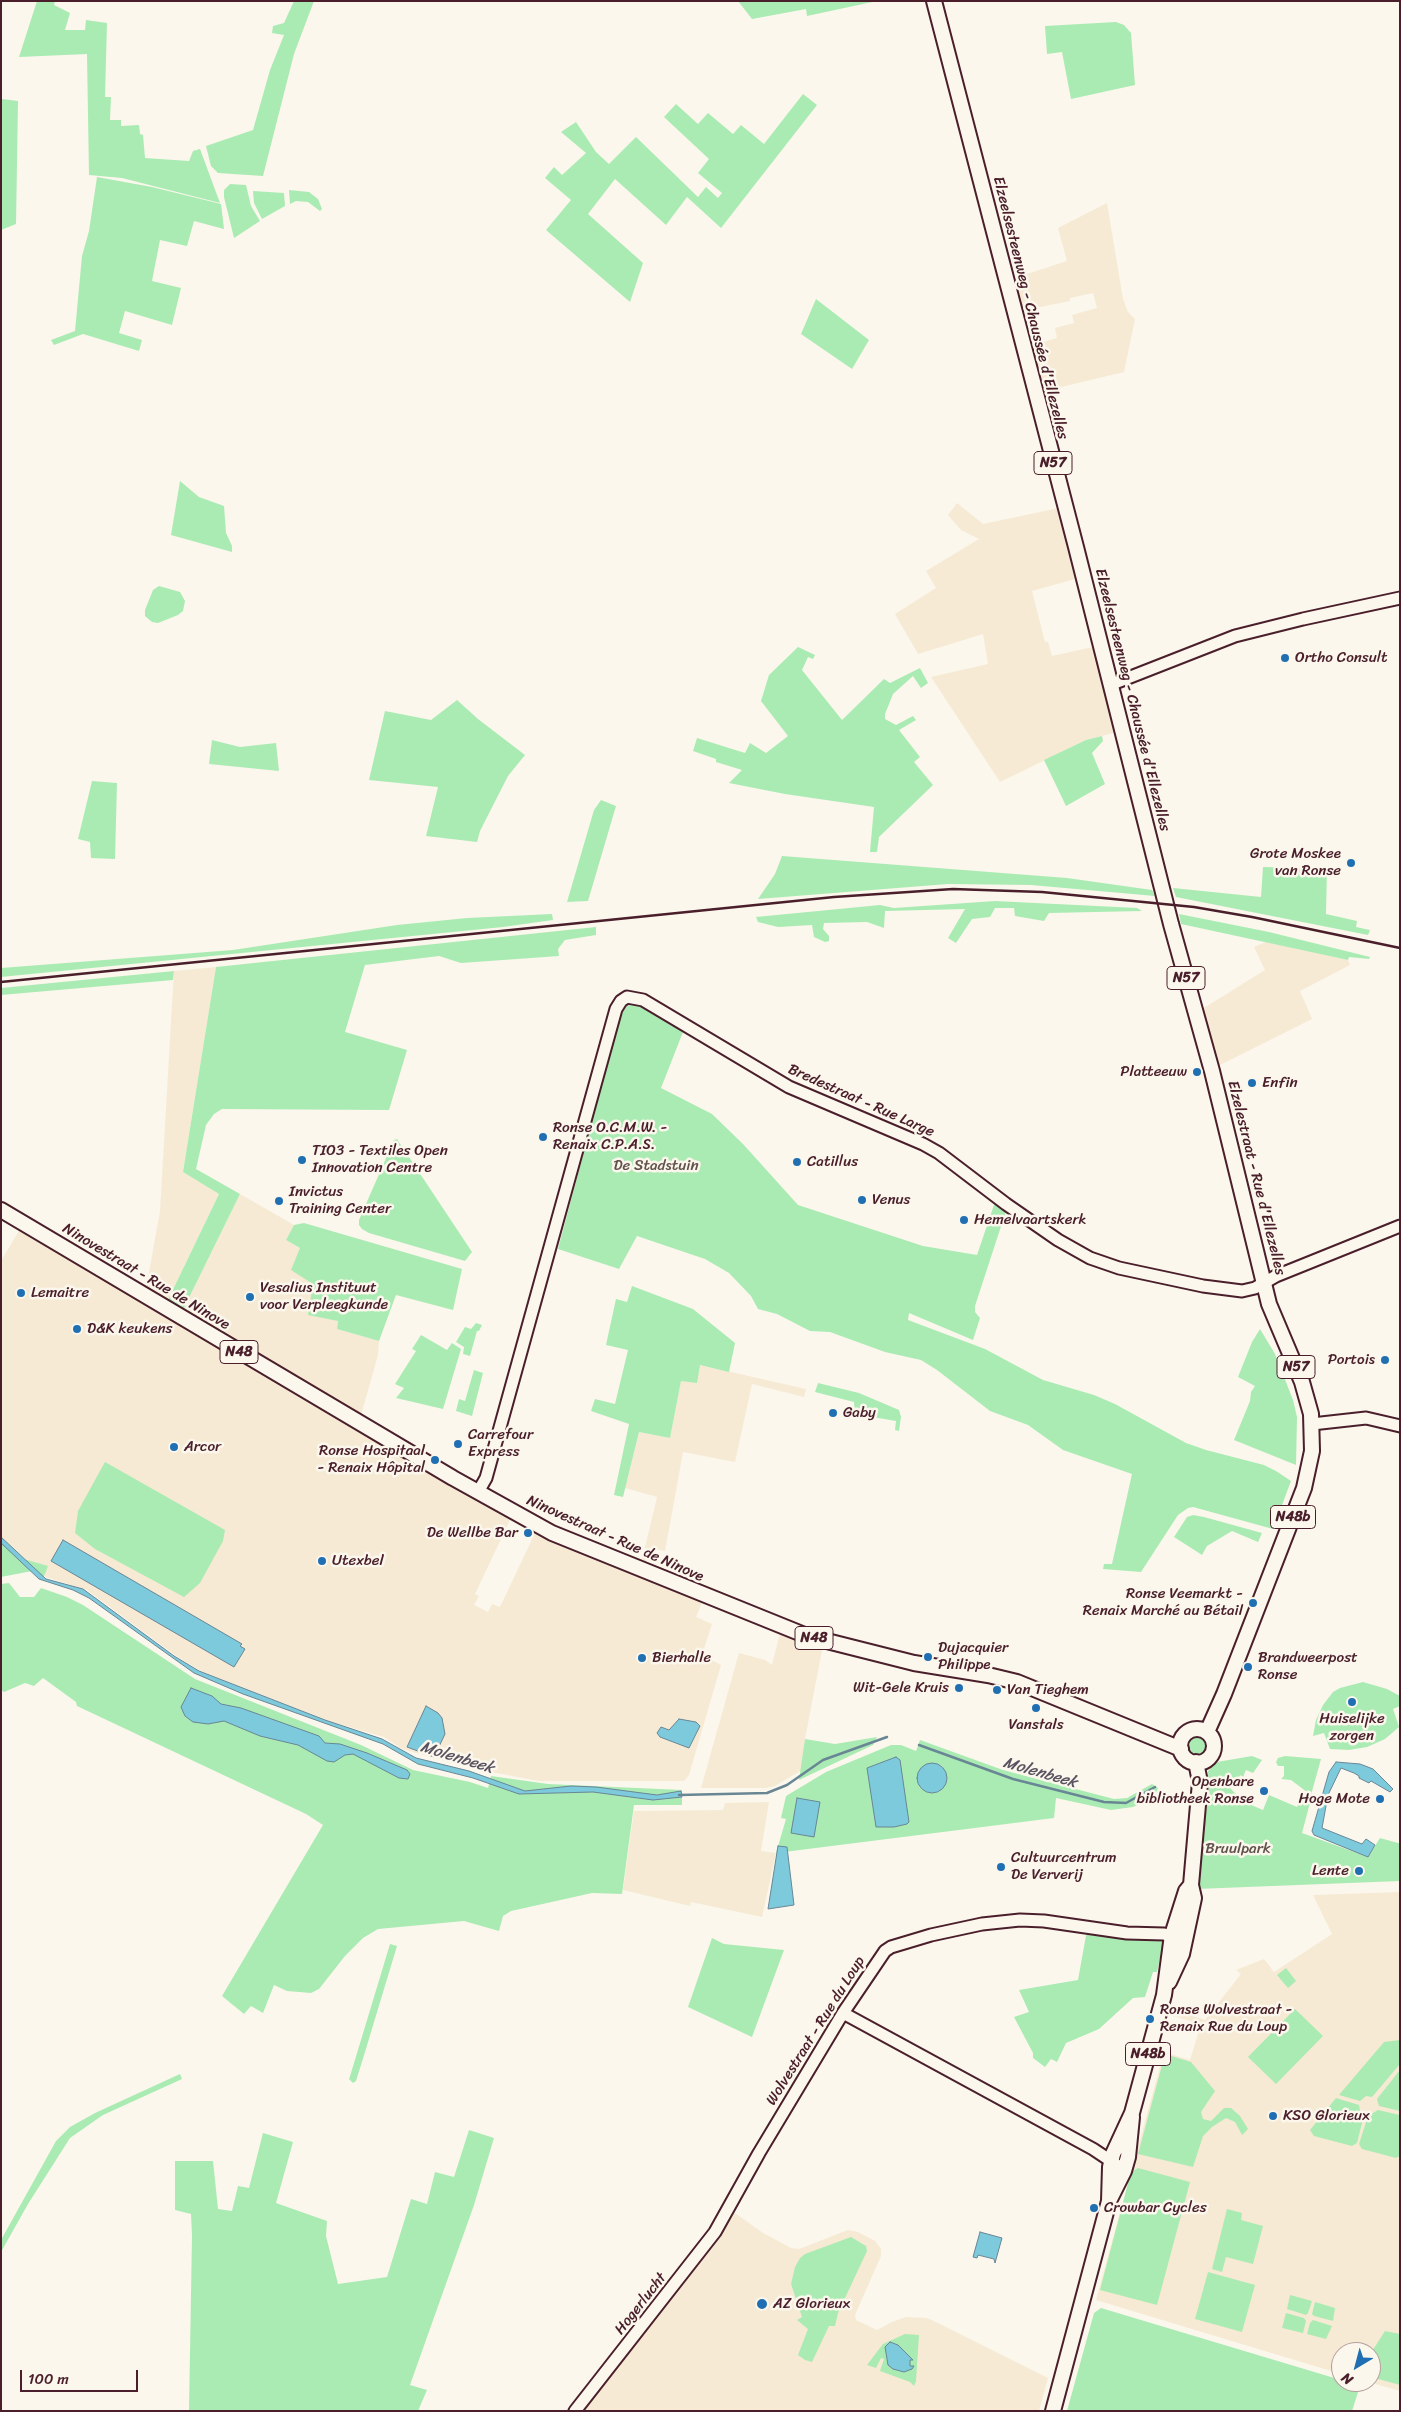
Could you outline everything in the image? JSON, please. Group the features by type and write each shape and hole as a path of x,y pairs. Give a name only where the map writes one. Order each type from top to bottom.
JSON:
{"main road":[{"name":"Elzeelsesteenweg - Chaussée d'Ellezelles","path":"934,1 1162,884"},
{"name":"Elzelestraat - Rue d'Ellezelles","path":"1162,884 1272,1313 1307,1395 1312,1424 1312,1451 1307,1478"},
{"name":"Ninovestraat - Rue de Ninove","path":"1,1210 478,1492 568,1540 807,1636 914,1663 988,1675 1017,1682 1181,1749"},
{"name":"N48b","path":"1207,1732 1224,1694 1307,1478"},
{"path":"1197,1729 1207,1732 1213,1738 1214,1750 1207,1760 1196,1762 1186,1757 1181,1749 1181,1741 1187,1732 1197,1729"},
{"name":"N48b","path":"1109,2201 1113,2155 1132,2113 1164,1995 1185,1942 1194,1898 1191,1885 1200,1782 1196,1762"},
{"name":"N48b","path":"1164,1995 1172,1935 1186,1891 1191,1885"},
{"name":"N48b","path":"1053,2411 1109,2201 1128,2158 1132,2113"}],"street":[{"path":"1110,685 1236,636 1303,618 1400,598"},
{"name":"Bredestraat - Rue Large","path":"478,1492 486,1478 616,1009 621,1001 627,997 637,998 789,1087 923,1144 939,1153 1041,1229 1090,1258 1119,1268 1220,1289 1242,1291 1255,1288 1265,1281 1400,1226"},
{"path":"1312,1424 1366,1418 1400,1426"},
{"name":"Wolvestraat - Rue du Loup","path":"726,2212 759,2152 843,2013 884,1951 891,1947 931,1935 982,1924 1020,1920 1044,1921 1127,1933 1172,1935 1185,1942"},
{"path":"843,2013 1093,2149 1113,2155"},
{"path":"1121,2147 1128,2158 1117,2165 1113,2155 1121,2147"},
{"name":"Hogerlucht","path":"575,2411 695,2259 715,2232 726,2212"}],"shaded area":[{"path":"1107,203 1123,299 1128,312 1135,319 1124,372 1040,392 1029,346 1057,338 1055,328 1074,323 1072,315 1097,308 1093,293 1070,298 1070,301 1020,311 1012,279 1067,261 1058,228"},
{"path":"957,503 983,524 1059,508 1075,579 1032,591 1045,642 1048,642 1052,656 1093,647 1117,732 1086,740 1000,782 931,677 988,664 983,634 918,654 895,614 936,588 926,571 979,539 961,530 948,515"},
{"path":"1266,942 1348,960 1350,965 1300,991 1312,1019 1216,1067 1199,1011 1265,970 1254,947"},
{"path":"216,967 183,1172 219,1194 168,1300 146,1289 160,1211 174,971"},
{"name":"Vesalius Instituut voor Verpleegkunde","path":"240,1194 294,1225 286,1240 300,1248 313,1284 338,1321 337,1329 379,1341 378,1355 361,1415 183,1310"},
{"path":"20,1229 510,1520 475,1594 479,1596 474,1605 488,1612 492,1604 500,1607 535,1533 702,1602 696,1617 712,1624 702,1655 721,1665 689,1775 684,1781 539,1781 470,1768 402,1749 384,1737 332,1722 203,1672 176,1656 87,1590 46,1577 1,1537 1,1261"},
{"path":"700,1365 806,1389 804,1397 752,1384 735,1462 683,1452 665,1551 649,1548 646,1566 641,1564 657,1497 625,1488 639,1432 670,1438 681,1380"},
{"path":"780,1633 822,1650 805,1739 802,1770 775,1786 766,1788 701,1788 739,1653 765,1660 772,1665"},
{"path":"769,1802 761,1851 776,1853 762,1917 691,1902 690,1906 623,1890 634,1811 723,1810 725,1803"},
{"name":"KSO Glorieux","path":"1400,1892 1400,2391 1381,2386 1381,2342 1331,2342 1331,2371 1096,2300 1164,2052 1190,2060 1201,2024 1173,2016 1175,2010 1205,2020 1241,1974 1236,1970 1264,1959 1274,1972 1332,1934 1313,1895"},
{"name":"AZ Glorieux","path":"735,2213 763,2233 791,2248 799,2249 848,2230 858,2232 875,2241 881,2249 881,2256 855,2315 856,2320 877,2330 906,2317 927,2318 942,2325 1048,2378 1039,2411 580,2411"}],"green space":[{"path":"37,1 55,1 54,5 70,13 65,30 85,30 86,20 107,23 105,97 111,97 110,120 121,120 121,126 139,125 140,134 143,135 145,158 189,161 193,151 200,149 220,203 122,178 89,175 87,54 19,57"},
{"path":"294,1 314,1 294,54 263,176 218,173 211,166 206,146 253,130 270,70 284,35 272,33 273,26 284,23"},
{"path":"738,1 877,1 807,16 806,9 752,19"},
{"path":"1116,22 1124,25 1131,33 1135,85 1071,99 1062,52 1047,54 1045,26"},
{"path":"803,94 817,105 721,228 687,197 666,225 615,179 588,214 643,263 630,302 546,230 571,200 545,178 554,167 562,175 586,153 561,132 576,122 596,152 609,164 636,137 698,197 706,187 718,198 722,193 698,173 709,159 664,117 676,104 698,124 708,113 733,134 741,125 764,144"},
{"path":"2,99 18,101 16,224 1,230"},
{"path":"97,177 152,187 221,204 224,229 194,221 187,246 160,240 152,281 181,288 172,325 125,311 119,333 142,340 139,351 83,334 54,345 51,340 75,331 82,256 89,231"},
{"path":"230,184 246,185 251,206 260,221 234,238 224,197 224,190"},
{"path":"289,190 309,192 318,199 322,209 320,211 308,202 296,201 290,204"},
{"path":"253,191 284,193 285,206 262,219 254,203"},
{"path":"816,299 869,340 852,369 801,334"},
{"path":"180,481 199,497 224,506 226,533 232,546 232,552 171,535"},
{"path":"159,586 180,592 185,601 183,611 158,623 152,622 145,616 145,610 153,590"},
{"path":"798,647 815,655 813,659 808,657 802,670 842,720 884,679 890,683 920,668 928,683 921,688 913,676 893,694 885,714 885,719 896,725 913,716 916,720 899,730 920,757 914,762 933,785 879,837 877,852 870,852 874,807 785,794 729,783 742,770 716,762 716,759 693,751 697,738 745,753 750,743 766,753 788,736 761,701 769,675"},
{"path":"457,700 478,719 525,755 508,776 480,831 477,842 426,836 438,787 369,780 385,711 431,720"},
{"path":"1102,736 1103,741 1092,753 1105,784 1066,806 1044,760 1086,740"},
{"path":"212,740 240,747 276,743 279,771 209,764"},
{"path":"92,781 117,783 115,859 91,858 90,842 78,839"},
{"path":"601,800 616,806 588,901 567,902 594,810"},
{"path":"782,856 1067,878 1152,890 1155,896 1031,885 948,884 758,899 775,874"},
{"path":"1263,867 1327,868 1326,914 1357,921 1356,927 1370,930 1368,935 1176,897 1173,888 1261,897"},
{"path":"995,901 1137,908 1142,911 1049,913 1044,921 1015,916 1014,908 995,908 990,917 972,919 956,943 948,938 965,909 885,911 884,928 867,922 824,923 823,929 829,936 829,941 825,942 814,937 812,925 778,927 758,922 756,917 880,905 894,908"},
{"path":"552,914 553,920 503,927 1,977 1,968 233,950 397,925 467,918"},
{"path":"1179,914 1269,932 1370,957 1369,959 1349,957 1348,960 1181,924"},
{"path":"596,927 596,935 565,940 558,949 559,956 461,963 439,956 365,965 345,1032 407,1050 389,1110 222,1109 214,1114 206,1125 196,1169 240,1194 183,1310 168,1300 219,1194 183,1172 216,967"},
{"path":"174,971 173,980 1,995 1,988"},
{"name":"De Stadstuin","path":"631,1004 641,1005 683,1032 661,1088 712,1114 743,1144 798,1205 923,1246 977,1255 995,1202 1006,1211 975,1306 975,1312 980,1318 973,1340 909,1313 908,1320 985,1349 1043,1380 1094,1395 1115,1404 1186,1443 1264,1465 1276,1471 1291,1481 1273,1529 1193,1507 1188,1508 1178,1515 1141,1572 1103,1569 1104,1564 1112,1564 1132,1474 1063,1450 1028,1425 990,1411 921,1360 885,1352 830,1332 810,1331 777,1314 758,1309 751,1296 729,1273 705,1259 637,1236 619,1269 558,1249 617,1028 621,1015 626,1007"},
{"path":"397,1139 472,1252 465,1261 369,1233 359,1225 359,1220 394,1140"},
{"path":"304,1223 462,1269 453,1310 396,1295 379,1341 337,1329 338,1321 308,1315 313,1284 291,1270 300,1248 286,1240 294,1225"},
{"path":"632,1286 693,1309 735,1343 729,1372 700,1365 697,1383 681,1381 670,1438 639,1432 623,1497 614,1495 629,1424 591,1411 595,1399 615,1404 628,1350 606,1345 616,1299 627,1302"},
{"path":"476,1323 482,1325 479,1331 477,1331 470,1356 463,1354 464,1347 456,1342 465,1327 471,1329"},
{"path":"1260,1329 1275,1354 1293,1400 1297,1417 1296,1465 1234,1440 1250,1401 1251,1392 1255,1386 1238,1377 1252,1342"},
{"path":"421,1335 447,1350 452,1343 461,1349 443,1409 396,1398 404,1388 395,1384 416,1351 412,1349"},
{"path":"474,1370 483,1373 472,1416 456,1411 459,1399 465,1401"},
{"path":"818,1383 859,1393 899,1410 901,1417 899,1431 895,1430 896,1421 855,1414 854,1402 815,1392"},
{"path":"105,1462 225,1530 223,1541 200,1583 184,1597 95,1549 75,1533 78,1511"},
{"path":"1193,1515 1262,1533 1258,1542 1232,1531 1207,1546 1202,1555 1174,1537 1187,1517"},
{"path":"1,1541 20,1558 48,1566 43,1579 32,1571 1,1577"},
{"path":"9,1583 20,1597 34,1597 41,1588 67,1597 83,1605 195,1679 361,1745 413,1770 470,1782 488,1788 491,1776 548,1784 682,1790 682,1805 634,1805 622,1894 592,1893 511,1911 503,1916 499,1931 464,1921 378,1929 363,1938 345,1956 319,1989 311,1993 287,1991 274,1985 263,2013 251,2006 244,2014 222,1996 323,1825 306,1814 77,1706 76,1702 43,1678 34,1686 25,1683 4,1692 1,1690 1,1584"},
{"path":"1363,1682 1387,1689 1400,1696 1400,1706 1393,1709 1399,1727 1385,1739 1367,1747 1349,1750 1330,1749 1324,1733 1313,1736 1316,1720 1323,1705 1333,1692 1340,1688"},
{"path":"1194,1736 1202,1736 1208,1742 1208,1750 1202,1756 1194,1756 1188,1750 1188,1742"},
{"path":"877,1737 873,1745 799,1780 805,1739 835,1744"},
{"path":"920,1740 1003,1770 1114,1799 1127,1798 1152,1784 1158,1788 1154,1798 1133,1807 1111,1810 1056,1798 1054,1818 776,1853 786,1819 781,1818 786,1796 826,1772 891,1745 901,1745 916,1751","holes":["933,1763 942,1766 947,1780 939,1792 929,1793 920,1788 917,1778"]},
{"name":"Bruulpark","path":"1252,1756 1262,1760 1253,1773 1246,1770 1243,1777 1240,1775 1238,1780 1234,1778 1233,1782 1230,1781 1230,1788 1236,1794 1235,1798 1263,1810 1269,1795 1297,1807 1303,1793 1311,1799 1302,1833 1368,1857 1380,1838 1398,1843 1400,1844 1400,1881 1196,1889 1203,1790 1209,1792 1208,1771 1217,1762"},
{"path":"1285,1756 1321,1759 1311,1795 1291,1780 1281,1779 1284,1776 1284,1766 1278,1766 1276,1762 1278,1758"},
{"path":"1087,1930 1164,1940 1157,1972 1153,1972 1145,1997 1133,1998 1099,2029 1066,2043 1057,2062 1051,2059 1045,2067 1033,2058 1033,2053 1014,2017 1029,2012 1019,1990 1078,1980"},
{"path":"712,1938 724,1944 784,1950 752,2037 688,2007"},
{"path":"390,1944 397,1946 356,2081 353,2083 349,2079"},
{"path":"1286,1968 1296,1981 1288,1988 1277,1975"},
{"path":"1295,2009 1323,2036 1276,2084 1248,2057"},
{"path":"1400,2040 1400,2064 1372,2097 1366,2096 1360,2101 1339,2095 1384,2042"},
{"path":"1165,2054 1191,2062 1215,2091 1201,2112 1203,2119 1211,2121 1224,2108 1231,2108 1240,2116 1248,2129 1242,2135 1235,2122 1226,2118 1212,2127 1203,2136 1193,2167 1138,2154"},
{"path":"1400,2070 1400,2111 1379,2106 1377,2099"},
{"path":"180,2074 182,2079 103,2115 70,2138 28,2204 1,2252 1,2240 56,2141 70,2127 95,2113"},
{"path":"1336,2098 1359,2105 1360,2111 1364,2115 1357,2143 1352,2146 1314,2136 1310,2130"},
{"path":"1378,2110 1400,2115 1400,2156 1396,2158 1362,2149 1359,2144 1368,2116"},
{"path":"469,2130 494,2138 474,2205 410,2385 427,2390 418,2411 189,2411 191,2214 175,2210 175,2161 213,2161 218,2209 232,2211 238,2186 249,2188 263,2133 293,2142 276,2203 327,2221 326,2236 338,2284 387,2277 411,2199 427,2204 435,2172 454,2177"},
{"path":"1138,2168 1190,2182 1157,2305 1100,2290 1131,2172"},
{"path":"1227,2209 1242,2213 1241,2220 1263,2226 1253,2264 1226,2257 1222,2272 1212,2269"},
{"path":"851,2237 866,2246 867,2251 838,2313 835,2326 829,2326 812,2362 805,2360 798,2355 808,2329 797,2320 802,2317 791,2284 795,2267 800,2258 805,2254"},
{"path":"1208,2272 1255,2285 1242,2332 1195,2319"},
{"path":"1290,2295 1312,2301 1306,2315 1287,2309"},
{"path":"1315,2302 1335,2308 1333,2321 1312,2314"},
{"path":"1101,2308 1331,2377 1331,2392 1358,2392 1352,2411 1067,2411 1094,2313"},
{"path":"1286,2313 1304,2318 1306,2321 1303,2333 1282,2328"},
{"path":"1313,2320 1332,2326 1326,2339 1307,2334 1310,2323"},
{"path":"1385,2331 1400,2334 1400,2385 1381,2380 1381,2342 1378,2342"},
{"path":"905,2334 919,2335 916,2381 914,2386 910,2382 880,2371 884,2359 881,2358 876,2368 867,2365 883,2344"}],"water":[{"path":"1,1537 46,1579 83,1589 174,1656 199,1671 325,1720 382,1739 416,1758 469,1771 525,1791 571,1786 596,1787 657,1795 681,1791 682,1797 653,1800 593,1792 519,1794 473,1778 418,1764 383,1744 243,1694 194,1673 89,1598 73,1590 39,1579 1,1543"},
{"path":"63,1540 242,1644 240,1646 245,1649 234,1667 51,1561"},
{"path":"191,1688 212,1696 221,1704 241,1708 319,1736 325,1743 340,1744 367,1753 407,1770 410,1774 408,1779 399,1778 353,1754 345,1755 334,1762 327,1761 298,1745 260,1736 224,1721 208,1724 193,1722 185,1716 181,1707"},
{"path":"426,1706 438,1713 442,1718 445,1734 434,1757 407,1747"},
{"path":"679,1719 696,1722 700,1726 689,1748 660,1737 657,1733 661,1727 669,1730"},
{"path":"896,1757 900,1760 909,1822 894,1827 876,1827 867,1768"},
{"path":"1336,1762 1360,1764 1373,1769 1393,1789 1390,1792 1371,1781 1369,1783 1354,1773 1341,1768 1328,1795 1322,1828 1362,1844 1366,1839 1375,1845 1368,1857 1314,1835 1312,1831 1329,1772"},
{"path":"932,1763 943,1767 947,1778 943,1789 932,1793 921,1789 917,1778 921,1767"},
{"path":"797,1798 820,1802 814,1837 791,1833"},
{"path":"778,1846 787,1847 794,1905 768,1909"},
{"path":"980,2232 1002,2238 995,2263 994,2259 978,2255 977,2258 973,2257"},
{"path":"890,2342 898,2345 913,2360 910,2360 910,2366 914,2366 912,2369 904,2372 893,2369 888,2365 885,2347"}],"waterway":[{"name":"Molenbeek","path":"679,1795 767,1793 787,1785 823,1760 887,1737"},
{"name":"Molenbeek","path":"919,1745 1013,1779 1104,1802 1126,1803 1155,1787"}],"railway":[{"path":"1,982 834,897 953,889 1042,892 1194,907 1252,917 1400,948"}],"place":[{"name":"Ortho Consult","path":"1285,658"},
{"name":"Grote Moskee van Ronse","path":"1351,863"},
{"name":"Platteeuw","path":"1197,1072"},
{"name":"Enfin","path":"1252,1083"},
{"name":"Ronse O.C.M.W. - Renaix C.P.A.S.","path":"543,1137"},
{"name":"TIO3 - Textiles Open Innovation Centre","path":"302,1160"},
{"name":"Catillus","path":"797,1162"},
{"name":"Venus","path":"862,1200"},
{"name":"Invictus Training Center","path":"279,1201"},
{"name":"Hemelvaartskerk","path":"964,1220"},
{"name":"Lemaitre","path":"21,1293"},
{"name":"Vesalius Instituut voor Verpleegkunde","path":"250,1297"},
{"name":"D&K keukens","path":"77,1329"},
{"name":"Portois","path":"1385,1360"},
{"name":"Gaby","path":"833,1413"},
{"name":"Carrefour Express","path":"458,1444"},
{"name":"Arcor","path":"174,1447"},
{"name":"Ronse Hospitaal - Renaix Hôpital","path":"435,1460"},
{"name":"De Wellbe Bar","path":"528,1533"},
{"name":"Utexbel","path":"322,1561"},
{"name":"Ronse Veemarkt - Renaix Marché au Bétail","path":"1253,1603"},
{"name":"Dujacquier Philippe","path":"928,1657"},
{"name":"Bierhalle","path":"642,1658"},
{"name":"Brandweerpost Ronse","path":"1248,1667"},
{"name":"Wit-Gele Kruis","path":"959,1688"},
{"name":"Van Tieghem","path":"997,1690"},
{"name":"Huiselijke zorgen","path":"1352,1702"},
{"name":"Vanstals","path":"1036,1708"},
{"name":"Openbare bibliotheek Ronse","path":"1264,1791"},
{"name":"Hoge Mote","path":"1380,1799"},
{"name":"Cultuurcentrum De Ververij","path":"1001,1867"},
{"name":"Lente","path":"1359,1871"},
{"name":"Ronse Wolvestraat - Renaix Rue du Loup","path":"1150,2019"},
{"name":"KSO Glorieux","path":"1273,2116"},
{"name":"Crowbar Cycles","path":"1094,2208"},
{"name":"AZ Glorieux","path":"762,2304"}]}
